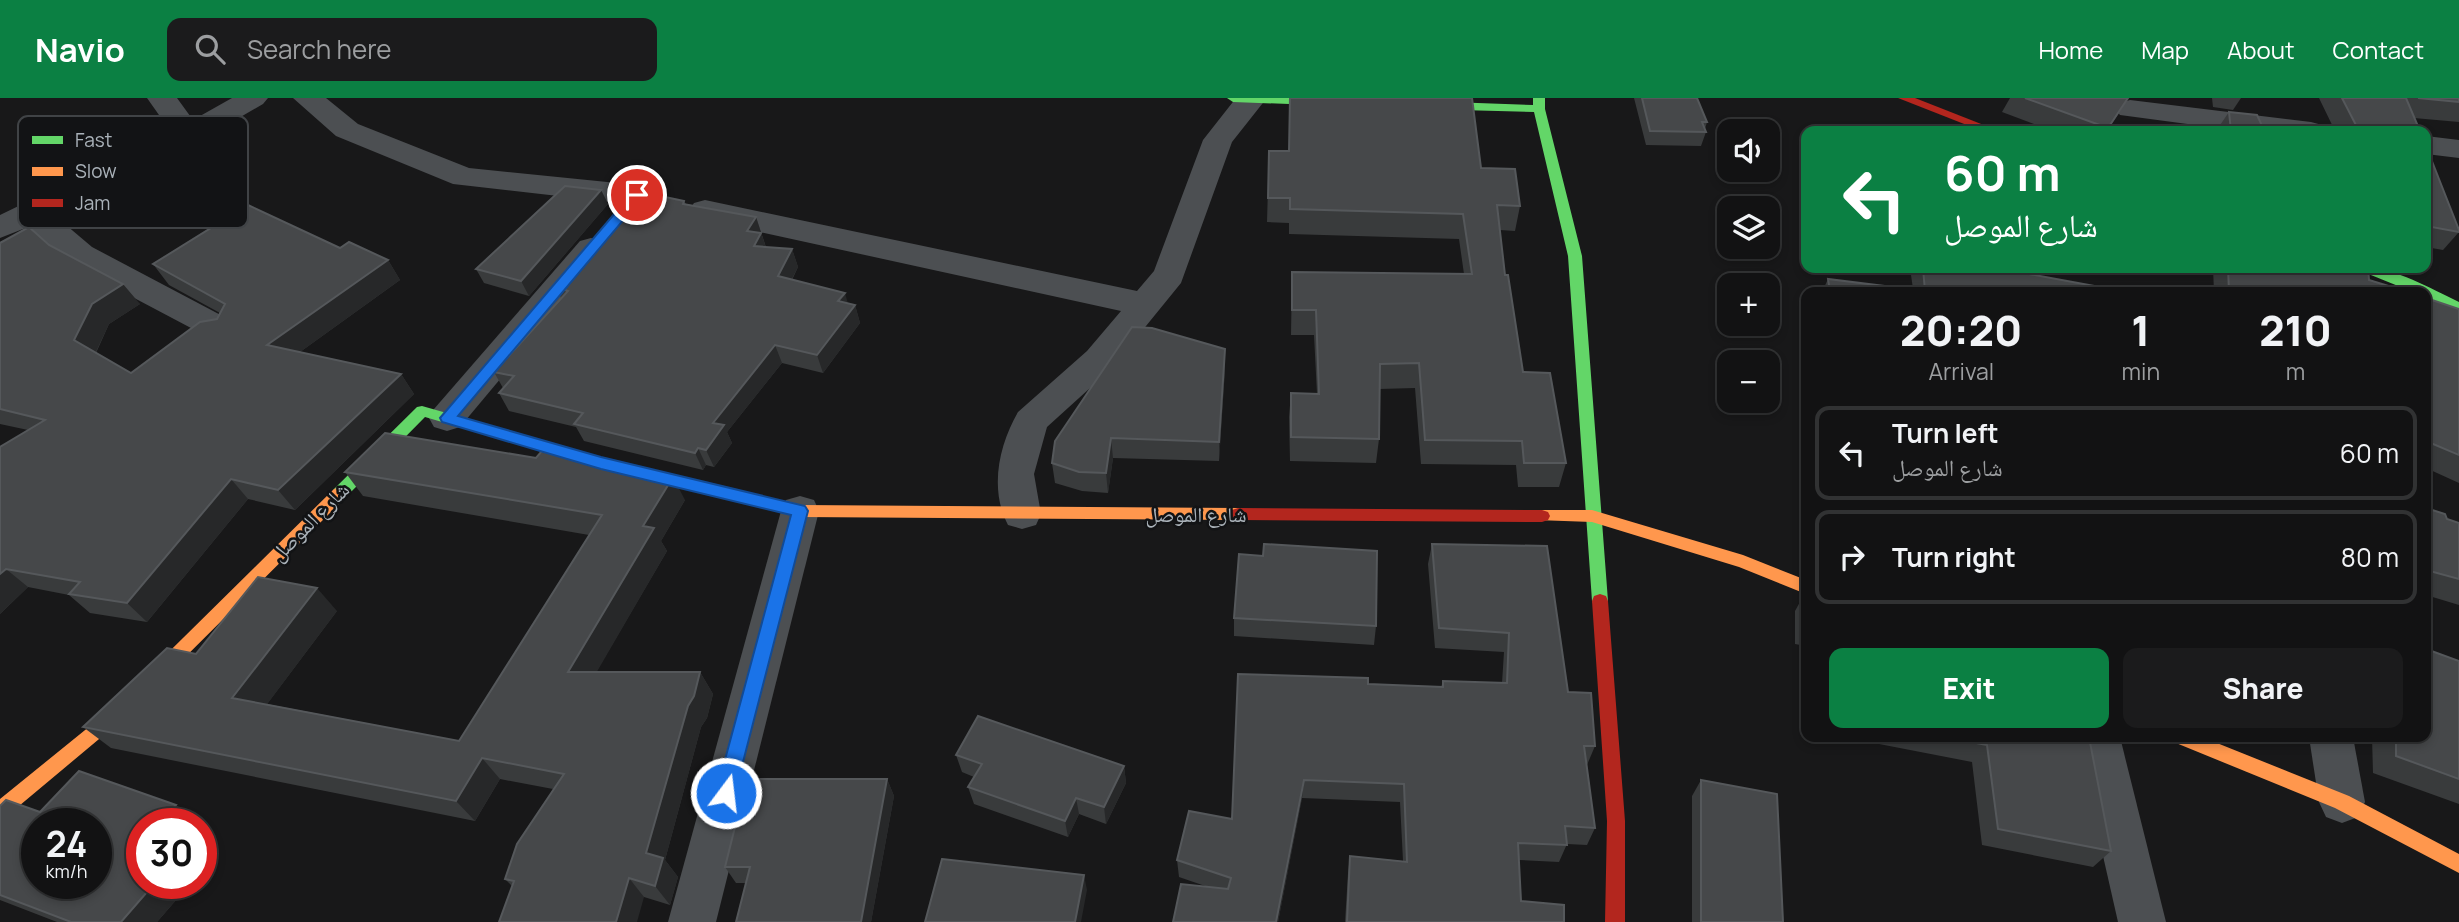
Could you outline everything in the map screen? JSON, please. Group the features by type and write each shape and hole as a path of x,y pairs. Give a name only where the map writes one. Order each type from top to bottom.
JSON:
{"street":[{"path":"162,98 175,116"},
{"path":"221,116 253,98"},
{"path":"308,98 347,130 464,177 660,200 1142,304"},
{"path":"1233,98 1360,103"},
{"path":"1904,98 1980,126"},
{"path":"1022,514 1016,474 1031,421 1099,360 1142,304 1169,275 1218,140 1251,99"},
{"path":"1402,104 1539,103 1575,256 1616,821 1615,922"},
{"path":"2129,113 2260,126"},
{"path":"2431,146 2459,149"},
{"path":"447,418 660,200"},
{"path":"0,228 18,220"},
{"path":"49,228 80,255 220,329"},
{"path":"2378,273 2413,287"},
{"path":"2431,295 2459,308"},
{"name":"شارع الموصل","path":"0,810 117,713 422,411 601,463 800,511 1592,516 1743,562 1801,585"},
{"path":"692,922 800,511"},
{"path":"2099,742 2142,922"},
{"path":"2194,742 2342,803 2459,864"},
{"path":"2332,742 2342,803"}],"building":[{"path":"1290,98 1472,98 1481,168 1515,169 1520,206 1497,205 1505,275 1508,275 1523,372 1550,373 1566,463 1524,463 1522,441 1425,440 1419,363 1380,364 1379,439 1291,437 1291,393 1319,394 1316,310 1292,310 1292,272 1472,274 1463,214 1290,209 1290,198 1268,198 1269,151 1289,151"},
{"path":"1642,98 1697,98 1707,122 1702,122 1706,132 1650,131"},
{"path":"2025,98 2128,98 2109,126 2102,126"},
{"path":"2342,98 2406,98 2418,126 2356,126"},
{"path":"2418,98 2459,98 2459,102"},
{"path":"2229,112 2257,115 2262,126 2230,126"},
{"path":"2431,159 2459,230 2431,227"},
{"path":"565,186 601,190 521,281 476,269"},
{"path":"637,191 684,201 683,204 756,217 747,231 761,233 754,246 792,249 778,276 845,293 838,301 855,305 817,355 775,345 713,423 724,425 706,450 698,448 695,453 574,424 583,413 499,393 514,376 494,372 568,291 556,287"},
{"path":"248,205 340,248 349,242 388,260 267,345 401,374 278,490 231,479 127,603 69,594 80,582 6,569 0,574 0,447 45,420 0,409 0,243 30,228 49,245 123,284 92,304 74,340 131,373 200,322 217,319 225,304 153,264 211,228 248,228"},
{"path":"1923,273 2023,273 2100,287 1925,287"},
{"path":"2228,273 2368,273 2369,280 2392,287 2229,287"},
{"path":"1828,279 1893,287 1829,287"},
{"path":"2431,300 2459,309 2459,455 2431,443"},
{"path":"1132,327 1152,328 1225,349 1219,442 1111,438 1106,473 1079,472 1052,463 1055,441"},
{"path":"385,433 536,458 548,444 673,477 643,526 654,528 568,672 700,672 646,853 663,858 655,886 629,878 616,922 499,922 514,881 505,879 517,844 564,774 482,758 456,801 83,727 167,648 196,654 258,577 317,588 232,698 459,741 602,515 345,472"},
{"path":"2431,510 2459,523 2459,579 2431,571"},
{"path":"1264,544 1377,551 1376,626 1234,618 1239,554 1263,556"},
{"path":"1432,544 1547,546 1568,692 1591,693 1595,746 1584,746 1595,828 1565,826 1567,845 1518,843 1521,901 1564,905 1564,922 1347,922 1350,856 1407,862 1404,784 1304,780 1276,922 1173,922 1181,884 1228,889 1231,878 1177,860 1189,811 1232,819 1238,674 1368,678 1368,684 1443,687 1443,681 1507,683 1509,633 1439,628"},
{"path":"2431,651 2459,661 2459,779 2396,756 2396,742 2431,742"},
{"path":"978,716 1124,766 1104,807 1076,798 1065,821 968,787 982,764 956,755"},
{"path":"1971,742 2090,742 2111,851 1998,829 1987,745"},
{"path":"79,771 176,805 173,808 126,808 126,899 141,899 121,922 71,922 0,895 0,806 6,800 29,808 21,808 21,899 112,899 112,808 44,808"},
{"path":"747,779 887,779 861,922 736,922 750,867 725,867"},
{"path":"1701,780 1777,794 1783,922 1701,922"},
{"path":"942,859 1084,875 1075,922 925,922"}],"traffic: fast":[{"path":"1233,98 1341,102"},
{"path":"1422,105 1539,109 1539,98"},
{"path":"1539,109 1575,256 1600,601"},
{"path":"2378,273 2413,287"},
{"path":"2431,294 2459,308"},
{"path":"340,493 422,411 601,463 778,506"}],"traffic: slow":[{"path":"0,810 117,714 340,493"},
{"path":"778,506 800,511 1238,514"},
{"path":"1542,516 1592,516 1743,562 1801,585"},
{"path":"2194,742 2342,802 2459,864"}],"traffic: jam":[{"path":"1904,98 1980,126"},
{"path":"1238,514 1542,516"},
{"path":"1600,601 1616,821 1615,922"}],"route":[{"path":"637,195 447,418 601,463 800,511 726,793"}]}
